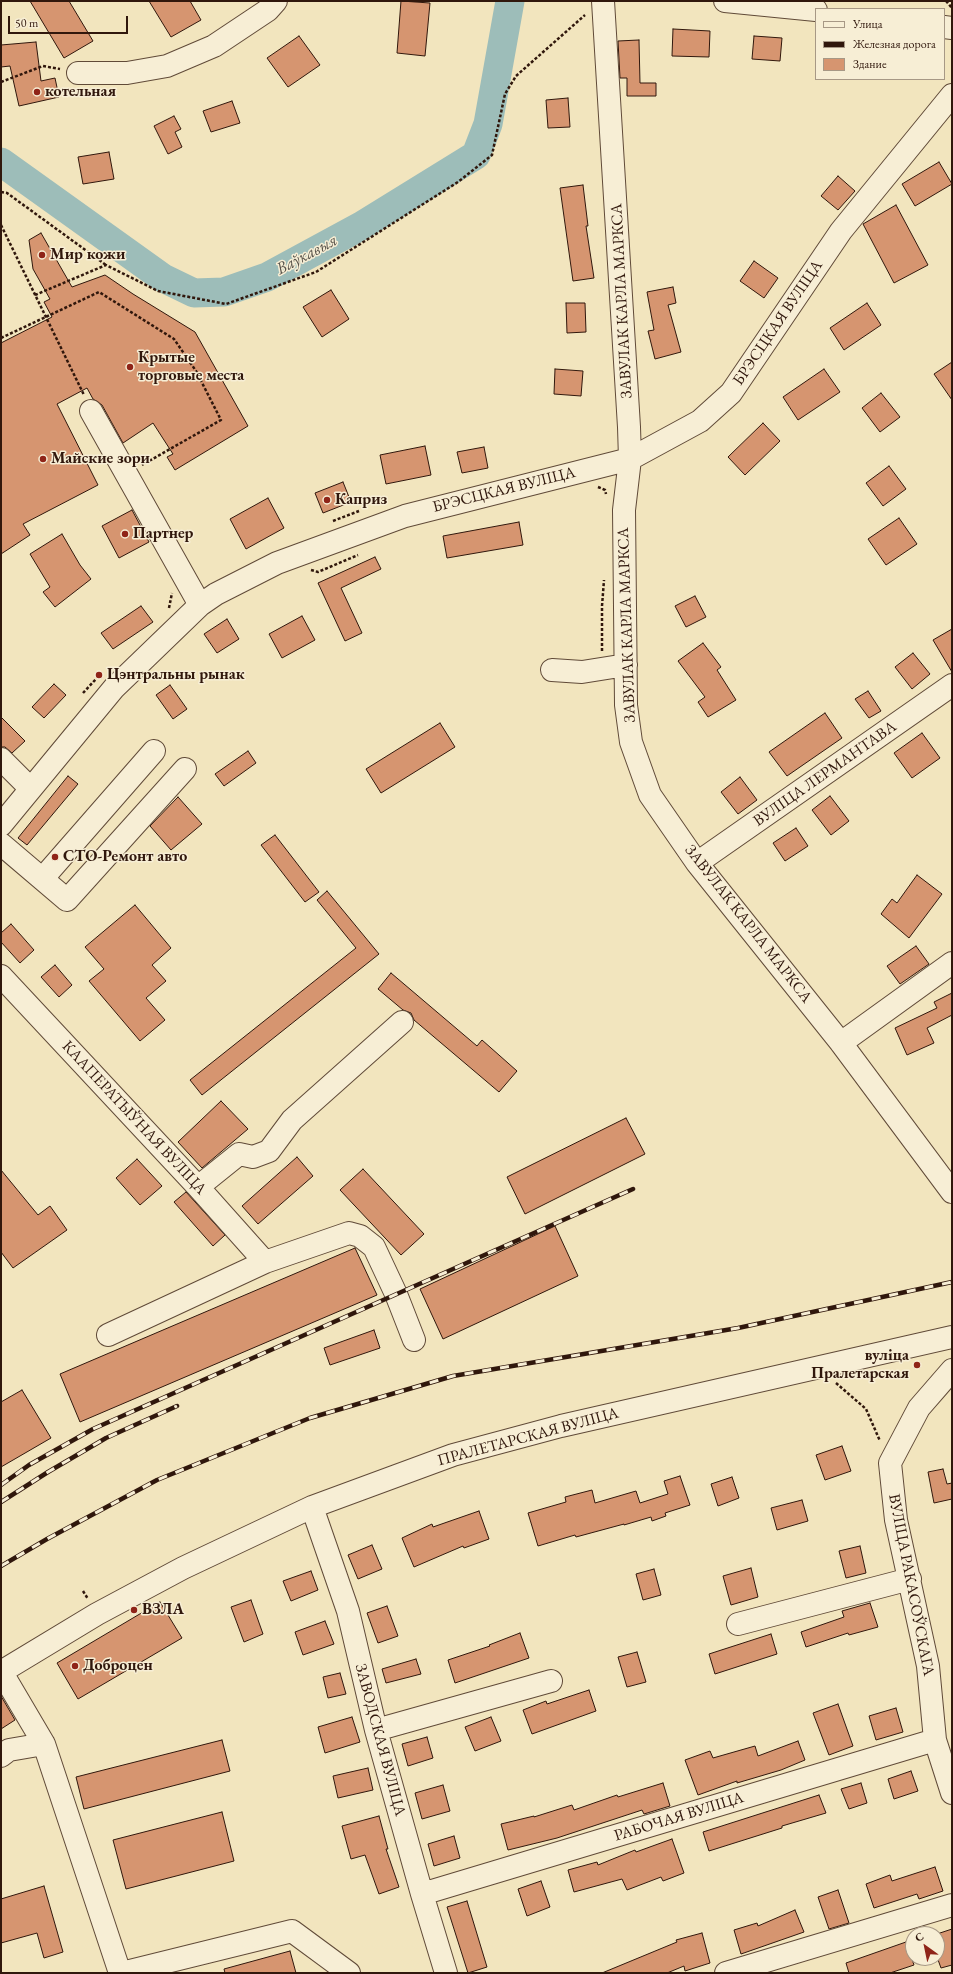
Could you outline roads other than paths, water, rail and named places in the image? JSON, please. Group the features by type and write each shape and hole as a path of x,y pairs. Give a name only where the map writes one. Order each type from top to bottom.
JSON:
{"street":[{"path":"78,73 127,72 167,66 214,46 268,10 276,1"},
{"path":"724,1 784,4 815,10"},
{"name":"ЗАВУЛАК КАРЛА МАРКСА","path":"595,7 630,459 624,510 626,705 634,748 650,795 697,863 841,1043 952,1192"},
{"name":"БРЭСЦКАЯ ВУЛІЦА","path":"1,824 114,688 200,605 216,594 277,563 405,516 630,459 700,422 731,392 841,231 952,95"},
{"path":"92,411 200,605"},
{"path":"552,670 582,672 626,665"},
{"name":"ВУЛІЦА ЛЕРМАНТАВА","path":"697,863 952,685"},
{"path":"43,878 154,751"},
{"path":"1,759 30,788"},
{"path":"1,844 43,878 67,900 185,769"},
{"path":"841,1043 952,963"},
{"name":"КААПЕРАТЫЎНАЯ ВУЛІЦА","path":"4,985 198,1187 265,1262"},
{"path":"198,1187 239,1154 253,1157 269,1151 292,1120 402,1022"},
{"path":"108,1335 265,1262 349,1234 360,1236 374,1247 396,1294 414,1340"},
{"name":"ПРАЛЕТАРСКАЯ ВУЛІЦА","path":"1,1672 97,1614 177,1572 312,1508 460,1453 561,1426 818,1369 951,1344"},
{"name":"ВУЛІЦА РАКАСОЎСКАГА","path":"952,1370 918,1408 890,1463 896,1520 928,1666 935,1740 952,1793"},
{"name":"ЗАВОДСКАЯ ВУЛІЦА","path":"312,1508 348,1611 376,1730 446,1973"},
{"path":"738,1624 910,1580"},
{"path":"1,1672 44,1744 121,1973 292,1931 349,1973"},
{"path":"376,1730 551,1681"},
{"name":"РАБОЧАЯ ВУЛІЦА","path":"422,1894 935,1740"},
{"path":"1,1756 9,1750 44,1744"},
{"path":"726,1973 952,1905"}],"waterway":[{"name":"Ваўкавыя","path":"1,162 163,278 194,293 224,292 267,277 361,226 476,155 488,124 510,1"}],"railway":[{"path":"1,1485 29,1465 93,1429 633,1189"},
{"path":"1,1566 47,1539 157,1480 310,1418 453,1376 738,1328 952,1282"},
{"path":"1,1502 106,1438 177,1406"}],"place":[{"name":"котельная","path":"37,92"},
{"name":"Мир кожи","path":"42,255"},
{"name":"Крытые торговые места","path":"130,367"},
{"name":"Майские зори","path":"43,459"},
{"name":"Каприз","path":"327,500"},
{"name":"Партнер","path":"125,534"},
{"name":"Цэнтральны рынак","path":"99,675"},
{"name":"СТО-Ремонт авто","path":"55,857"},
{"name":"вуліца Пралетарская","path":"917,1365"},
{"name":"ВЗЛА","path":"134,1610"},
{"name":"Доброцен","path":"75,1666"}]}
